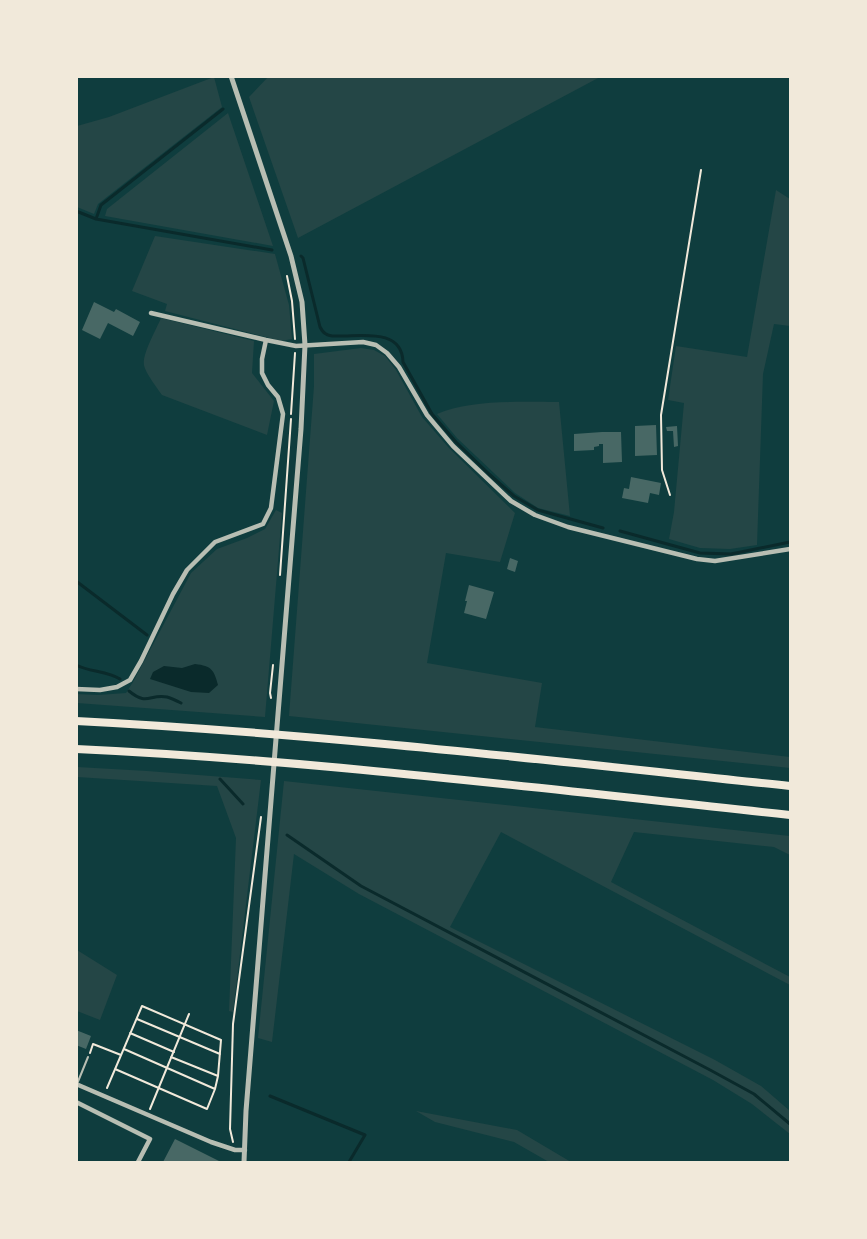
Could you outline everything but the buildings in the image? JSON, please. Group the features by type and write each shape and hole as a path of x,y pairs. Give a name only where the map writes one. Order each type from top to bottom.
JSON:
{"highway":[{"path":"76,722 149,725 358,742 790,786"},
{"path":"76,749 149,752 364,770 790,815"}],"street":[{"path":"231,76 291,256 302,302 305,345 302,418 247,1100 244,1162"},
{"path":"152,313 296,346 363,342 376,345 399,366 426,416 453,446 511,501 535,515 568,527 697,560 733,559 790,549"},
{"path":"76,689 100,690 117,687 130,680 187,570 215,542 262,524 271,508 283,414 278,397 262,373 266,340"},
{"path":"77,1084 211,1142 235,1150 244,1150"},
{"path":"76,1102 150,1139 138,1162"}],"lane":[{"path":"77,1084 88,1057"}],"path":[{"path":"670,495 662,470 661,415 701,170"},
{"path":"280,584 296,346 292,301 285,267"},
{"path":"272,702 270,693 273,662"},
{"path":"235,1150 230,1129 233,1023 262,808"},
{"path":"107,1088 130,1033 142,1006 221,1040 218,1076 207,1109 115,1069"},
{"path":"148,1115 189,1014"},
{"path":"136,1019 220,1054"},
{"path":"130,1033 174,1052"},
{"path":"88,1057 93,1044 121,1055"},
{"path":"124,1049 215,1089"},
{"path":"171,1057 218,1076"}],"shaded area":[{"path":"269,76 600,77 298,238 249,97"},
{"path":"214,77 222,107 98,204 94,214 77,207 77,126 109,117"},
{"path":"228,113 273,246 105,216 107,209"},
{"path":"776,190 790,199 790,326 774,324 763,374 757,545 730,549 700,548 669,539 674,512 684,403 668,400 676,346 747,357"},
{"path":"155,236 275,254 289,305 292,339 281,341 165,311 167,304 132,291"},
{"path":"161,318 254,341 252,373 274,401 267,435 162,395 144,365 147,348"},
{"path":"361,348 374,350 385,356 396,370 422,417 449,448 515,513 500,562 446,553 427,663 542,683 535,727 790,757 790,768 289,716 314,386 314,354"},
{"path":"559,402 570,516 538,508 515,493 457,438 437,414 450,409 481,404"},
{"path":"276,510 282,513 265,717 77,703 76,694 126,693 191,573 217,549 265,529"},
{"path":"195,664 209,668 215,676 218,685 209,693 191,692 150,679 153,672 164,666 182,668"},
{"path":"77,767 261,780 233,1012 229,1011 236,838 217,786 77,777"},
{"path":"284,781 790,836 790,855 774,847 634,832 611,882 790,977 790,985 501,832 450,927 715,1060 761,1086 790,1111 790,1134 752,1104 713,1080 359,894 294,854 272,1042 258,1038"},
{"path":"77,950 117,975 100,1020 77,1011"},
{"path":"416,1111 517,1130 571,1162 549,1162 514,1142 435,1122"}],"waterway":[{"path":"96,219 101,205 223,109"},
{"path":"76,211 96,219 272,250"},
{"path":"301,256 320,327 324,333 333,336 370,336 389,339 401,351 403,362 432,414 456,442 489,474 514,496 538,510 603,528"},
{"path":"620,531 700,553 731,554 790,542"},
{"path":"76,581 147,635"},
{"path":"76,665 120,679"},
{"path":"129,691 144,699 161,696 181,703"},
{"path":"220,779 243,804"},
{"path":"287,835 361,886 754,1094 790,1124"},
{"path":"270,1096 365,1135 349,1162"}]}
